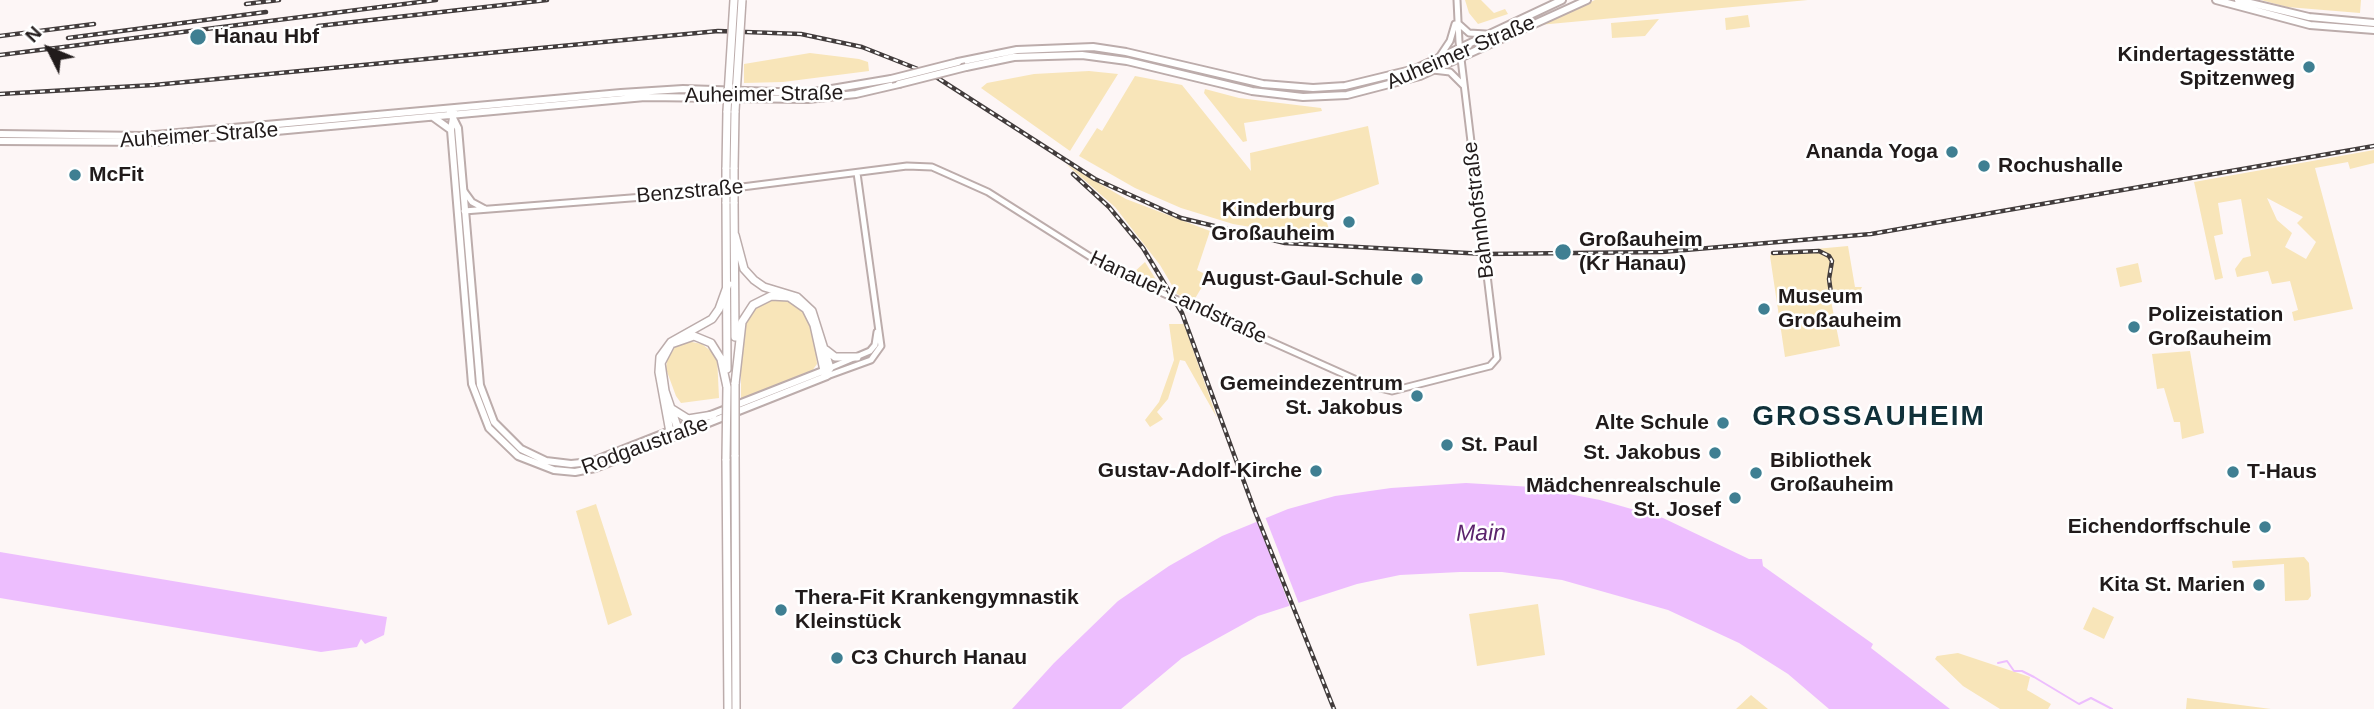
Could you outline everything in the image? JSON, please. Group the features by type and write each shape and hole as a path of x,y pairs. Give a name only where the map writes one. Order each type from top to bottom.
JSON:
{"highway":[{"path":"728,709 732,693 735,455 728,284 734,0"},
{"path":"731,111 742,0"},
{"path":"730,202 735,235 747,273 760,285 790,294 805,303 814,316 822,343 826,372"},
{"path":"735,235 726,459 732,693 736,709"},
{"path":"675,432 659,372 660,357 671,342 712,319 719,309 728,284"},
{"path":"731,385 744,316 758,301 774,295 795,300 809,314 826,372"},
{"path":"675,432 661,363 668,347 682,338 700,337 713,346 731,385"},
{"path":"822,343 835,357 858,357"},
{"path":"671,407 688,419 713,415"}],"main road":[{"name":"Auheimer Straße","path":"0,134 144,136 665,90 808,93 891,79 1026,49 1093,47 1126,51 1263,84 1313,88 1362,83 1432,62 1562,0"},
{"name":"Auheimer Straße","path":"0,141 149,142 645,97 808,99 856,94 966,66 1014,57 1082,55 1127,61 1252,91 1303,97 1347,95 1372,90 1433,70 1587,0"},
{"path":"2216,0 2309,25 2374,30"},
{"path":"2238,0 2309,17 2374,23"},
{"path":"444,109 452,114 458,108"},
{"path":"431,116 454,129 463,118 472,113"},
{"name":"Rodgaustraße","path":"452,114 462,188 460,211"},
{"name":"Rodgaustraße","path":"454,129 472,384 481,412 498,440 533,464 575,472 595,468 713,415 826,372"},
{"name":"Rodgaustraße","path":"675,432 826,372"}],"street":[{"name":"Bahnhofstraße","path":"1457,0 1495,362"},
{"path":"1457,17 1465,32 1488,34"},
{"path":"1432,62 1447,46 1457,17"},
{"path":"1433,70 1453,74 1465,89"},
{"name":"Hanauer Landstraße","path":"922,166 942,170 988,192 1104,266 1380,390 1406,387 1490,366 1495,362"},
{"name":"Benzstraße","path":"460,211 695,193 922,166"},
{"name":"Rodgaustraße","path":"826,372 876,356 881,346 857,173"},
{"path":"462,188 468,199 485,209"},
{"name":"Rodgaustraße","path":"826,372 858,357 875,345 877,322"}],"shaded area":[{"path":"1465,0 1481,0 1494,13 1505,9 1508,14 1478,24 1469,13"},
{"path":"1595,0 1808,0 1539,25"},
{"path":"2261,0 2361,0 2360,13 2287,7"},
{"path":"1748,15 1750,27 1726,30 1725,18"},
{"path":"1659,19 1645,36 1612,38 1611,23"},
{"path":"810,53 859,59 868,62 869,71 783,82 744,83 744,64"},
{"path":"1089,71 1118,74 1070,151 981,88 987,83 1034,74"},
{"path":"1135,76 1182,85 1251,171 1250,153 1368,126 1379,184 1321,205 1333,241 1233,224 1181,208 1135,188 1079,156 1097,128 1102,131"},
{"path":"1205,89 1239,98 1321,108 1322,111 1244,123 1247,141 1243,142 1204,93"},
{"path":"2374,150 2374,163 2350,169 2348,162 2315,168 2353,309 2294,321 2292,312 2298,310 2290,281 2272,284 2268,271 2237,277 2235,269 2243,258 2251,256 2241,199 2218,203 2223,234 2214,236 2223,278 2215,280 2194,182","holes":["2267,198 2303,217 2297,223 2316,242 2306,259 2285,247 2292,233 2277,220"]},
{"path":"1066,164 1126,199 1210,231 1197,270 1205,274 1206,280 1193,302 1177,294 1160,265 1115,207"},
{"path":"1848,246 1855,287 1862,287 1860,291 1864,303 1858,304 1856,294 1831,301 1840,346 1785,357 1770,256 1772,253"},
{"path":"1145,262 1155,278 1161,287 1132,274"},
{"path":"2138,263 2142,282 2120,287 2116,268"},
{"path":"788,298 808,314 815,339 817,364 812,371 741,400 741,329 746,316 765,299"},
{"path":"1169,324 1184,324 1217,418 1185,361 1180,360 1168,399 1157,412 1163,419 1150,427 1145,420 1159,402 1174,360"},
{"path":"687,341 702,344 717,356 719,398 681,403 676,396 666,369 667,360 675,347"},
{"path":"2190,351 2204,433 2182,439 2180,422 2174,422 2164,388 2157,389 2152,354"},
{"path":"596,504 632,615 608,625 576,511"},
{"path":"2304,557 2309,563 2311,596 2308,600 2285,601 2284,564 2233,568 2232,561"},
{"path":"1538,604 1545,655 1477,666 1469,614"},
{"path":"2093,607 2114,617 2104,639 2083,629"},
{"path":"1958,653 2030,677 2027,690 2051,704 2048,709 2000,709 1963,686 1935,659 1937,656"},
{"path":"1751,695 1768,709 1736,709"},
{"path":"2187,698 2271,709 2186,709"}],"water":[{"name":"Main","path":"1466,483 1533,487 1600,500 1663,518 1749,559 1762,559 1763,566 1873,644 1871,648 1950,709 1829,709 1788,674 1739,643 1668,610 1562,580 1502,572 1460,572 1400,575 1357,584 1258,616 1182,658 1121,709 1012,709 1054,663 1118,601 1169,566 1222,536 1288,509 1335,496 1391,488"},
{"path":"0,552 387,617 384,635 365,644 361,639 357,647 321,652 0,598"}],"pier":[{"path":"1264,514 1299,604 1290,607 1256,518"}],"waterway":[{"path":"1998,663 2007,661 2014,671 2022,671 2034,677 2079,704 2091,698 2112,709"}],"railway":[{"path":"246,4 279,0"},
{"path":"0,55 436,0"},
{"path":"318,26 547,0"},
{"path":"68,38 266,12"},
{"path":"0,36 94,24"},
{"path":"0,94 154,85 718,31 801,34 862,47 933,75 1095,179 1181,218 1285,243 1485,254 1662,252 1871,234 2374,146"},
{"path":"1073,174 1109,207 1143,248 1182,313 1254,509 1334,709"},
{"path":"1773,253 1819,251 1829,256 1832,261 1829,279 1832,300"}],"place":[{"name":"Hanau Hbf","path":"198,37"},
{"name":"Kindertagesstätte Spitzenweg","path":"2309,67"},
{"name":"Ananda Yoga","path":"1952,152"},
{"name":"Rochushalle","path":"1984,166"},
{"name":"McFit","path":"75,175"},
{"name":"Kinderburg Großauheim","path":"1349,222"},
{"name":"Großauheim (Kr Hanau)","path":"1563,252"},
{"name":"August-Gaul-Schule","path":"1417,279"},
{"name":"Museum Großauheim","path":"1764,309"},
{"name":"Polizeistation Großauheim","path":"2134,327"},
{"name":"Gemeindezentrum St. Jakobus","path":"1417,396"},
{"name":"Alte Schule","path":"1723,423"},
{"name":"St. Paul","path":"1447,445"},
{"name":"St. Jakobus","path":"1715,453"},
{"name":"Gustav-Adolf-Kirche","path":"1316,471"},
{"name":"T-Haus","path":"2233,472"},
{"name":"Bibliothek Großauheim","path":"1756,473"},
{"name":"Mädchenrealschule St. Josef","path":"1735,498"},
{"name":"Eichendorffschule","path":"2265,527"},
{"name":"Kita St. Marien","path":"2259,585"},
{"name":"Thera-Fit Krankengymnastik Kleinstück","path":"781,610"},
{"name":"C3 Church Hanau","path":"837,658"}],"district":[{"name":"GROSSAUHEIM","path":"1869,417"}]}
